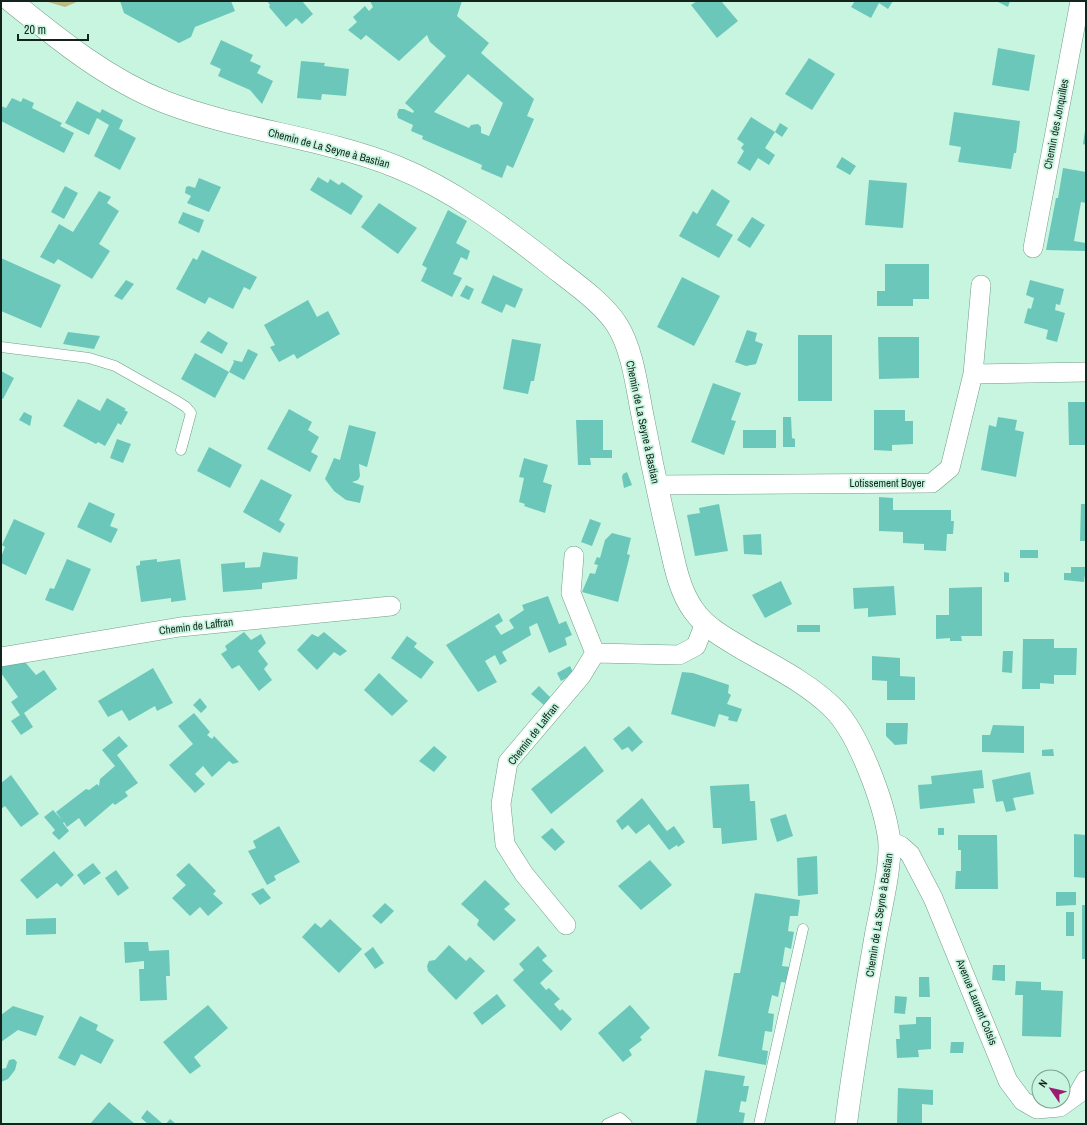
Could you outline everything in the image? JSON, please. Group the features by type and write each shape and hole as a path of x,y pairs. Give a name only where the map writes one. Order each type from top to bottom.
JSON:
{"street":[{"name":"Chemin de La Seyne à Bastian","path":"11,1 67,45 132,88 195,113 358,154 395,166 446,192 524,244 601,306 618,325 628,350 656,485 678,577 694,610 705,623 720,635 815,692 836,711 852,732 860,749 870,774 890,841 886,879 853,1064 846,1124"},
{"name":"Chemin des Jonquilles","path":"1033,248 1080,1"},
{"name":"Lotissement Boyer","path":"656,485 932,483 950,468 973,374 981,284"},
{"path":"973,374 1086,372"},
{"path":"574,556 571,593 595,653 679,654 696,646 705,623"},
{"name":"Chemin de Laffran","path":"1,657 180,627 391,606"},
{"name":"Chemin de Laffran","path":"566,925 524,874 505,844 502,804 508,762 580,676 595,653"},
{"name":"Avenue Laurent Cotsis","path":"890,841 901,846 910,854 933,898 1008,1081 1022,1100 1037,1109 1060,1107 1078,1094 1086,1080"}],"lane":[{"path":"1,348 89,358 115,366 175,400 186,407 191,413 181,450"},
{"path":"759,1124 803,929"},
{"path":"607,1124 620,1118 627,1124"}],"shaded area":[{"path":"45,1 79,1 65,7"}],"building":[{"path":"120,1 231,1 235,11 195,27 191,37 179,43 124,13"},
{"path":"267,1 302,1 313,14 302,24 296,18 286,27 269,7 270,5"},
{"path":"370,1 462,1 457,16 489,43 481,53 534,99 527,116 534,119 513,168 507,165 502,178 481,169 482,165 422,139 423,136 411,131 413,125 398,118 397,114 399,109 404,109 413,113 414,111 405,103 446,56 430,42 427,35 399,61 366,35 361,40 348,30 357,22 353,17 365,6 369,11 373,7","holes":["468,74 503,103 489,136 481,133 481,127 478,124 471,125 469,128 434,112"]},
{"path":"697,1 721,1 738,21 717,38 691,5"},
{"path":"855,1 893,1 888,9 879,3 871,18 851,7"},
{"path":"996,1 1010,1 1008,7"},
{"path":"221,40 253,55 250,61 261,66 257,73 273,81 262,104 250,90 218,76 221,69 210,64"},
{"path":"998,48 1035,55 1029,91 992,85"},
{"path":"809,58 835,74 812,110 785,94"},
{"path":"301,61 325,63 324,66 349,69 346,96 322,94 321,100 297,98"},
{"path":"12,98 21,102 23,98 34,103 32,108 62,123 60,126 74,133 64,153 1,121 1,106 6,108"},
{"path":"77,101 100,113 102,109 123,120 119,129 136,138 120,170 94,156 109,125 97,118 89,135 65,123"},
{"path":"954,112 1020,121 1016,153 1014,153 1011,169 958,162 961,147 949,145"},
{"path":"751,117 775,132 765,148 775,155 769,165 758,158 750,171 737,163 744,151 741,148 744,144 737,139"},
{"path":"780,123 788,128 782,137 775,132"},
{"path":"1086,131 1086,145 1083,144"},
{"path":"842,157 856,166 850,175 836,167"},
{"path":"1063,168 1086,172 1086,203 1081,202 1074,241 1086,243 1085,251 1046,250"},
{"path":"318,177 328,183 330,179 339,185 342,182 363,196 351,215 310,190"},
{"path":"199,178 221,187 209,212 187,203 191,196 185,193 186,187 189,186 195,188"},
{"path":"869,180 907,183 903,228 865,225"},
{"path":"65,186 78,193 64,219 51,212"},
{"path":"712,189 730,201 716,225 733,235 719,258 679,236 693,211 697,214"},
{"path":"99,191 111,197 107,203 119,211 99,244 110,251 92,279 58,259 54,264 40,257 59,224 73,232"},
{"path":"379,203 417,228 398,254 361,227"},
{"path":"448,210 467,221 456,243 470,251 467,260 461,257 453,274 462,278 452,297 421,281 427,268 422,265"},
{"path":"183,212 204,220 199,233 178,223"},
{"path":"752,217 765,225 750,248 737,240"},
{"path":"202,250 257,277 250,290 244,287 233,309 209,297 205,304 176,289 193,258 197,260"},
{"path":"1,258 61,285 41,328 1,311"},
{"path":"885,264 929,264 929,299 913,299 913,306 877,306 877,291 885,291"},
{"path":"493,275 523,289 515,308 506,304 502,313 481,303"},
{"path":"682,277 720,296 694,346 657,327"},
{"path":"126,280 134,284 122,300 114,296"},
{"path":"1030,280 1064,289 1060,305 1056,304 1055,310 1065,313 1057,342 1046,339 1048,330 1024,323 1028,308 1031,309 1034,298 1026,295"},
{"path":"466,285 474,289 469,300 460,296"},
{"path":"308,300 317,317 328,311 340,334 297,359 294,354 279,362 270,347 275,345 264,325"},
{"path":"747,330 757,333 755,341 763,344 756,364 746,366 735,362"},
{"path":"208,331 228,343 222,354 200,342"},
{"path":"68,332 100,336 94,349 63,344"},
{"path":"798,335 832,335 832,401 798,401"},
{"path":"878,337 919,337 919,378 879,379"},
{"path":"512,339 541,344 534,381 531,381 528,394 503,389"},
{"path":"248,349 258,354 244,380 229,372 234,362 233,360 242,362"},
{"path":"195,353 229,372 215,398 181,379"},
{"path":"1,371 14,378 3,399 1,398"},
{"path":"713,383 741,393 731,420 736,421 724,455 691,442"},
{"path":"107,398 126,409 124,410 128,412 121,425 118,423 105,446 98,442 96,444 63,426 78,399 100,411"},
{"path":"1068,402 1086,402 1086,445 1069,445"},
{"path":"289,409 312,422 308,430 319,437 311,452 318,456 310,472 267,449"},
{"path":"874,410 905,410 905,421 913,421 913,444 892,445 892,451 874,450"},
{"path":"24,412 32,416 30,426 19,420"},
{"path":"783,417 791,417 792,438 795,439 795,447 783,447"},
{"path":"998,417 1017,420 1015,430 1024,432 1016,477 981,470 989,425 996,427"},
{"path":"576,420 603,420 603,450 612,450 612,458 590,458 591,465 578,465"},
{"path":"349,425 376,432 367,467 359,464 360,476 358,480 352,482 364,486 360,503 346,500 334,491 325,479 334,458 340,460"},
{"path":"743,430 776,430 776,448 743,448"},
{"path":"117,439 131,444 123,463 110,458"},
{"path":"209,447 242,465 230,488 197,471"},
{"path":"524,458 548,465 543,482 552,485 545,513 524,506 525,504 519,502 524,478 519,477"},
{"path":"627,472 632,485 624,488 622,477 623,474"},
{"path":"261,479 292,495 279,520 285,524 280,533 243,512"},
{"path":"879,497 893,498 893,510 951,510 951,521 954,521 953,534 947,534 946,551 924,550 924,544 903,543 903,532 879,531"},
{"path":"89,502 115,514 110,526 118,529 111,543 77,527"},
{"path":"719,504 728,551 695,556 687,515 700,513 699,508"},
{"path":"1081,504 1086,504 1086,541 1080,541"},
{"path":"14,519 45,533 26,575 1,563 1,557 5,547 2,545"},
{"path":"590,519 601,523 592,546 581,542"},
{"path":"612,533 631,538 627,554 630,555 618,602 582,592 590,573 595,574 598,565 594,564 597,557 600,558 605,540"},
{"path":"761,534 762,555 744,554 743,535"},
{"path":"1020,550 1038,550 1038,558 1020,558"},
{"path":"263,552 298,557 297,579 262,583 262,589 223,592 221,564 245,562 245,568 260,567"},
{"path":"67,559 91,569 73,611 45,600 50,588 54,589"},
{"path":"157,559 157,562 180,559 186,600 171,602 171,598 141,602 136,566 140,565 140,561"},
{"path":"1071,567 1086,567 1084,582 1064,580 1064,573 1071,573"},
{"path":"1004,572 1009,573 1009,582 1004,582"},
{"path":"781,581 792,604 765,618 752,595"},
{"path":"894,586 896,615 868,617 868,608 854,609 853,588"},
{"path":"982,587 982,636 961,636 962,641 950,641 950,638 936,639 936,615 949,615 949,588"},
{"path":"548,596 559,624 566,621 572,635 565,638 567,645 549,653 537,623 529,627 531,635 502,652 507,661 500,665 495,655 485,661 497,682 478,692 446,645 499,613 503,621 495,626 501,635 514,628 509,620 524,610 522,605"},
{"path":"797,625 820,625 820,632 797,632"},
{"path":"244,632 251,640 261,634 266,643 258,651 268,664 264,669 272,680 259,691 239,665 232,669 221,654 227,650 225,646"},
{"path":"324,632 347,651 340,656 334,652 317,670 297,650 312,634 318,637"},
{"path":"407,636 417,643 414,647 434,662 421,679 391,658"},
{"path":"1023,639 1054,639 1054,648 1077,648 1076,675 1054,675 1054,684 1040,683 1040,689 1022,689"},
{"path":"1003,651 1013,651 1012,673 1002,672"},
{"path":"872,656 900,658 900,676 915,677 915,700 887,700 887,681 872,680"},
{"path":"25,662 36,675 44,670 57,689 24,713 33,727 21,735 11,721 20,715 11,702 18,697 1,673 1,663"},
{"path":"570,666 574,674 561,681 557,673"},
{"path":"153,668 173,703 157,711 155,706 129,721 122,710 108,717 98,701"},
{"path":"682,672 693,673 729,685 728,693 731,695 727,704 742,709 737,722 728,720 729,717 719,714 715,727 671,714"},
{"path":"379,673 408,701 392,716 364,690"},
{"path":"539,686 552,699 545,706 531,694"},
{"path":"200,698 207,707 201,713 193,705"},
{"path":"194,713 210,732 207,735 212,739 214,736 239,762 233,764 229,761 212,777 203,766 195,774 205,784 195,793 169,765 193,744 178,726"},
{"path":"886,723 908,723 907,744 895,745 886,736"},
{"path":"993,725 1024,726 1024,753 982,752 982,735 990,735"},
{"path":"629,726 643,742 632,752 628,747 622,750 613,739"},
{"path":"119,736 128,746 117,755 138,783 125,792 128,796 115,805 113,803 85,827 79,818 67,827 64,822 63,823 69,831 59,840 52,833 55,830 44,817 53,810 62,820 56,812 86,789 89,790 97,784 99,786 100,779 115,766 102,750"},
{"path":"434,746 447,757 434,772 419,761"},
{"path":"585,746 604,771 551,814 531,789"},
{"path":"1053,749 1054,756 1042,756 1042,750"},
{"path":"982,770 984,788 973,789 975,803 920,809 918,785 932,784 931,776"},
{"path":"1030,772 1034,794 1013,798 1016,810 1006,812 1003,801 996,802 992,780"},
{"path":"11,775 39,814 21,827 5,806 1,809 1,783"},
{"path":"749,784 750,801 755,801 757,840 722,844 721,828 713,828 710,786"},
{"path":"642,798 667,831 674,826 685,842 678,847 677,845 669,850 649,824 636,834 628,825 622,830 616,821"},
{"path":"786,814 793,836 777,842 770,819"},
{"path":"279,826 300,862 274,876 276,880 267,885 248,851 256,848 253,841"},
{"path":"552,828 565,842 555,851 541,837"},
{"path":"938,828 944,828 944,835 938,835"},
{"path":"1074,834 1086,835 1086,878 1074,877"},
{"path":"958,835 997,835 998,889 955,889 956,871 961,871 961,850 958,850"},
{"path":"54,851 74,875 61,887 57,883 37,899 20,880"},
{"path":"817,856 818,894 798,896 797,858"},
{"path":"650,860 672,885 641,910 618,886"},
{"path":"93,863 101,873 84,885 77,875"},
{"path":"189,863 216,891 213,894 223,903 208,916 200,907 190,916 172,898 186,885 176,875"},
{"path":"116,870 129,888 118,896 105,878"},
{"path":"485,880 510,904 504,909 516,920 494,941 477,925 479,920 461,904"},
{"path":"263,888 271,898 260,905 251,894"},
{"path":"1056,892 1076,892 1076,905 1056,906"},
{"path":"755,893 800,900 798,916 790,916 788,931 794,932 791,949 785,947 782,966 790,967 788,983 781,982 778,997 772,995 768,1013 774,1014 772,1032 765,1031 762,1050 768,1051 766,1065 718,1056 734,973 740,973"},
{"path":"385,903 394,911 381,924 372,916"},
{"path":"1082,905 1086,905 1086,959 1082,959"},
{"path":"1066,912 1074,912 1074,936 1066,936"},
{"path":"56,918 56,934 26,935 26,919"},
{"path":"330,919 362,949 339,973 302,937 315,923 321,928"},
{"path":"124,942 148,942 149,951 169,950 170,976 166,976 167,1000 140,1001 139,969 144,969 144,961 125,963"},
{"path":"449,945 466,961 470,957 485,971 456,1000 428,971 427,966 429,961 435,960"},
{"path":"538,946 547,956 542,960 553,971 540,983 546,990 549,988 560,999 554,1004 560,1011 562,1009 572,1019 561,1031 513,980 524,970 519,964"},
{"path":"373,947 384,963 375,969 364,954"},
{"path":"993,965 1005,965 1005,981 992,980"},
{"path":"919,977 929,977 930,997 919,997"},
{"path":"1016,981 1041,982 1041,990 1063,991 1061,1037 1022,1036 1023,995 1015,995"},
{"path":"497,994 506,1006 482,1025 473,1013"},
{"path":"895,996 907,997 905,1014 894,1013"},
{"path":"208,1005 228,1028 194,1057 201,1066 190,1074 163,1042"},
{"path":"630,1005 650,1028 640,1037 642,1040 629,1050 632,1055 623,1062 598,1033"},
{"path":"13,1006 44,1016 36,1036 18,1030 1,1042 1,1015"},
{"path":"80,1016 98,1025 96,1030 114,1040 101,1064 81,1054 75,1066 58,1058"},
{"path":"916,1017 931,1017 931,1049 918,1050 919,1057 897,1058 896,1039 900,1039 899,1025 916,1024"},
{"path":"951,1042 964,1042 963,1053 950,1053"},
{"path":"14,1059 17,1062 15,1070 8,1079 1,1082 1,1069 6,1068 9,1060"},
{"path":"705,1070 745,1076 743,1086 749,1086 746,1102 741,1101 739,1112 745,1113 743,1124 696,1124"},
{"path":"898,1088 933,1090 933,1105 922,1104 922,1124 897,1124"},
{"path":"109,1102 135,1124 90,1124"},
{"path":"147,1110 163,1124 148,1124 141,1118"},
{"path":"170,1119 176,1124 166,1124"}]}
